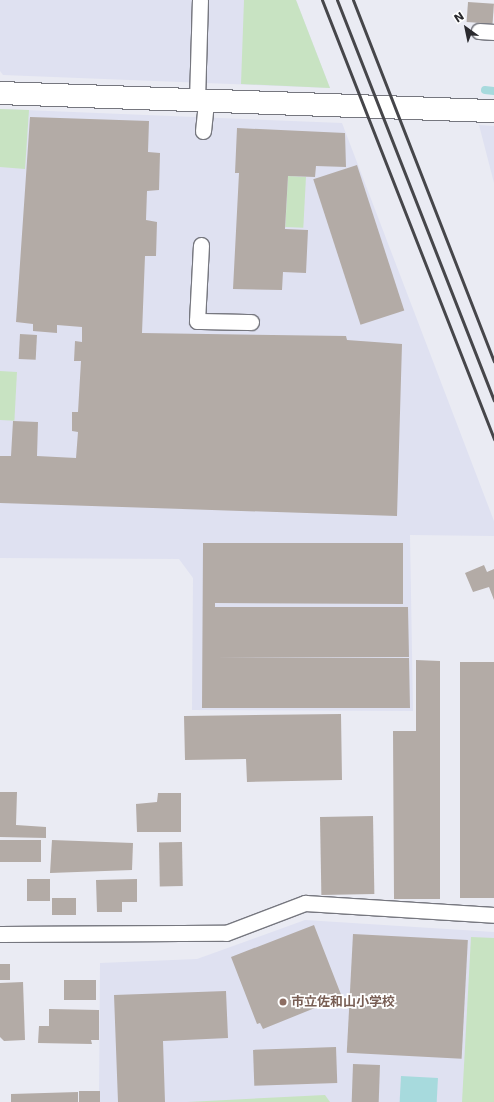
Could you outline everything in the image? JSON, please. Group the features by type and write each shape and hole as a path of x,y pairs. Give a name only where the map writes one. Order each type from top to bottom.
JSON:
{"street":[{"path":"0,94 494,111"}],"lane":[{"path":"200,0 192,45 202,101 203,131"},
{"path":"201,246 197,321 251,322"},
{"path":"0,934 226,933 305,902 494,915"}],"shaded area":[{"path":"0,0 296,0 330,88 3,75 0,71"},
{"path":"0,109 342,123 494,521 494,536 410,535 413,711 192,710 193,578 179,559 0,558"},
{"path":"479,125 494,126 494,183"},
{"name":"市立佐和山小学校","path":"305,920 494,932 494,1102 99,1102 100,963 197,959"}],"green space":[{"path":"244,0 296,0 330,88 241,84"},
{"path":"0,109 29,110 25,169 0,167"},
{"path":"288,176 306,177 303,228 285,227"},
{"path":"0,371 17,372 14,421 0,420"},
{"path":"471,937 494,938 494,1102 462,1102"},
{"path":"325,1095 330,1102 187,1102"}],"water":[{"path":"401,1076 438,1078 437,1102 400,1102"}],"building":[{"path":"468,2 494,4 493,24 467,22"},
{"path":"30,117 149,121 148,152 160,153 159,190 147,191 146,220 157,222 156,256 145,256 142,333 346,336 347,340 402,344 397,516 0,503 0,456 11,456 13,421 38,422 37,456 76,458 78,432 72,431 72,412 78,412 81,361 74,361 75,341 82,342 82,327 57,325 57,333 33,331 33,324 16,322"},
{"path":"237,128 345,133 346,167 316,166 315,177 288,176 285,229 308,230 306,273 283,272 282,290 233,289 239,173 235,173"},
{"path":"357,165 404,311 361,325 313,179"},
{"path":"20,334 37,335 36,360 19,359"},
{"path":"203,543 403,543 403,604 215,603 215,607 408,607 409,657 214,658 409,658 410,708 202,708"},
{"path":"484,565 487,572 494,569 494,600 489,587 473,592 465,573"},
{"path":"416,660 440,661 440,899 394,899 393,731 416,731"},
{"path":"460,662 494,662 494,898 460,898"},
{"path":"341,714 342,780 247,782 246,759 185,760 184,716"},
{"path":"0,792 17,792 16,825 46,827 46,838 0,837"},
{"path":"158,793 181,793 181,832 137,832 136,804 157,802"},
{"path":"373,816 374,894 321,895 320,817"},
{"path":"0,840 41,840 41,862 0,862"},
{"path":"52,840 133,843 132,870 50,873"},
{"path":"159,842 182,842 183,886 160,886"},
{"path":"27,879 50,879 50,901 27,901"},
{"path":"137,879 137,902 122,902 122,912 97,912 96,880"},
{"path":"52,898 76,898 76,915 52,915"},
{"path":"314,925 342,997 263,1029 260,1023 257,1024 231,957"},
{"path":"353,934 468,940 462,1059 347,1053"},
{"path":"0,964 10,964 10,980 0,980"},
{"path":"64,980 96,980 96,1000 64,1000"},
{"path":"23,982 25,1040 4,1041 0,1037 0,983"},
{"path":"226,991 228,1038 163,1041 165,1102 118,1102 114,995"},
{"path":"49,1009 99,1010 99,1040 91,1040 92,1044 38,1043 39,1026 49,1026"},
{"path":"336,1047 337,1083 254,1086 253,1050"},
{"path":"353,1064 380,1065 379,1102 352,1102"},
{"path":"79,1091 100,1091 100,1102 79,1102"},
{"path":"78,1092 78,1102 11,1102 11,1094"}],"waterway":[{"path":"485,90 494,91"}],"railway":[{"path":"322,0 494,440"},
{"path":"337,0 494,400"},
{"path":"353,0 494,362"}],"place":[{"name":"市立佐和山小学校","path":"283,1002"}]}
